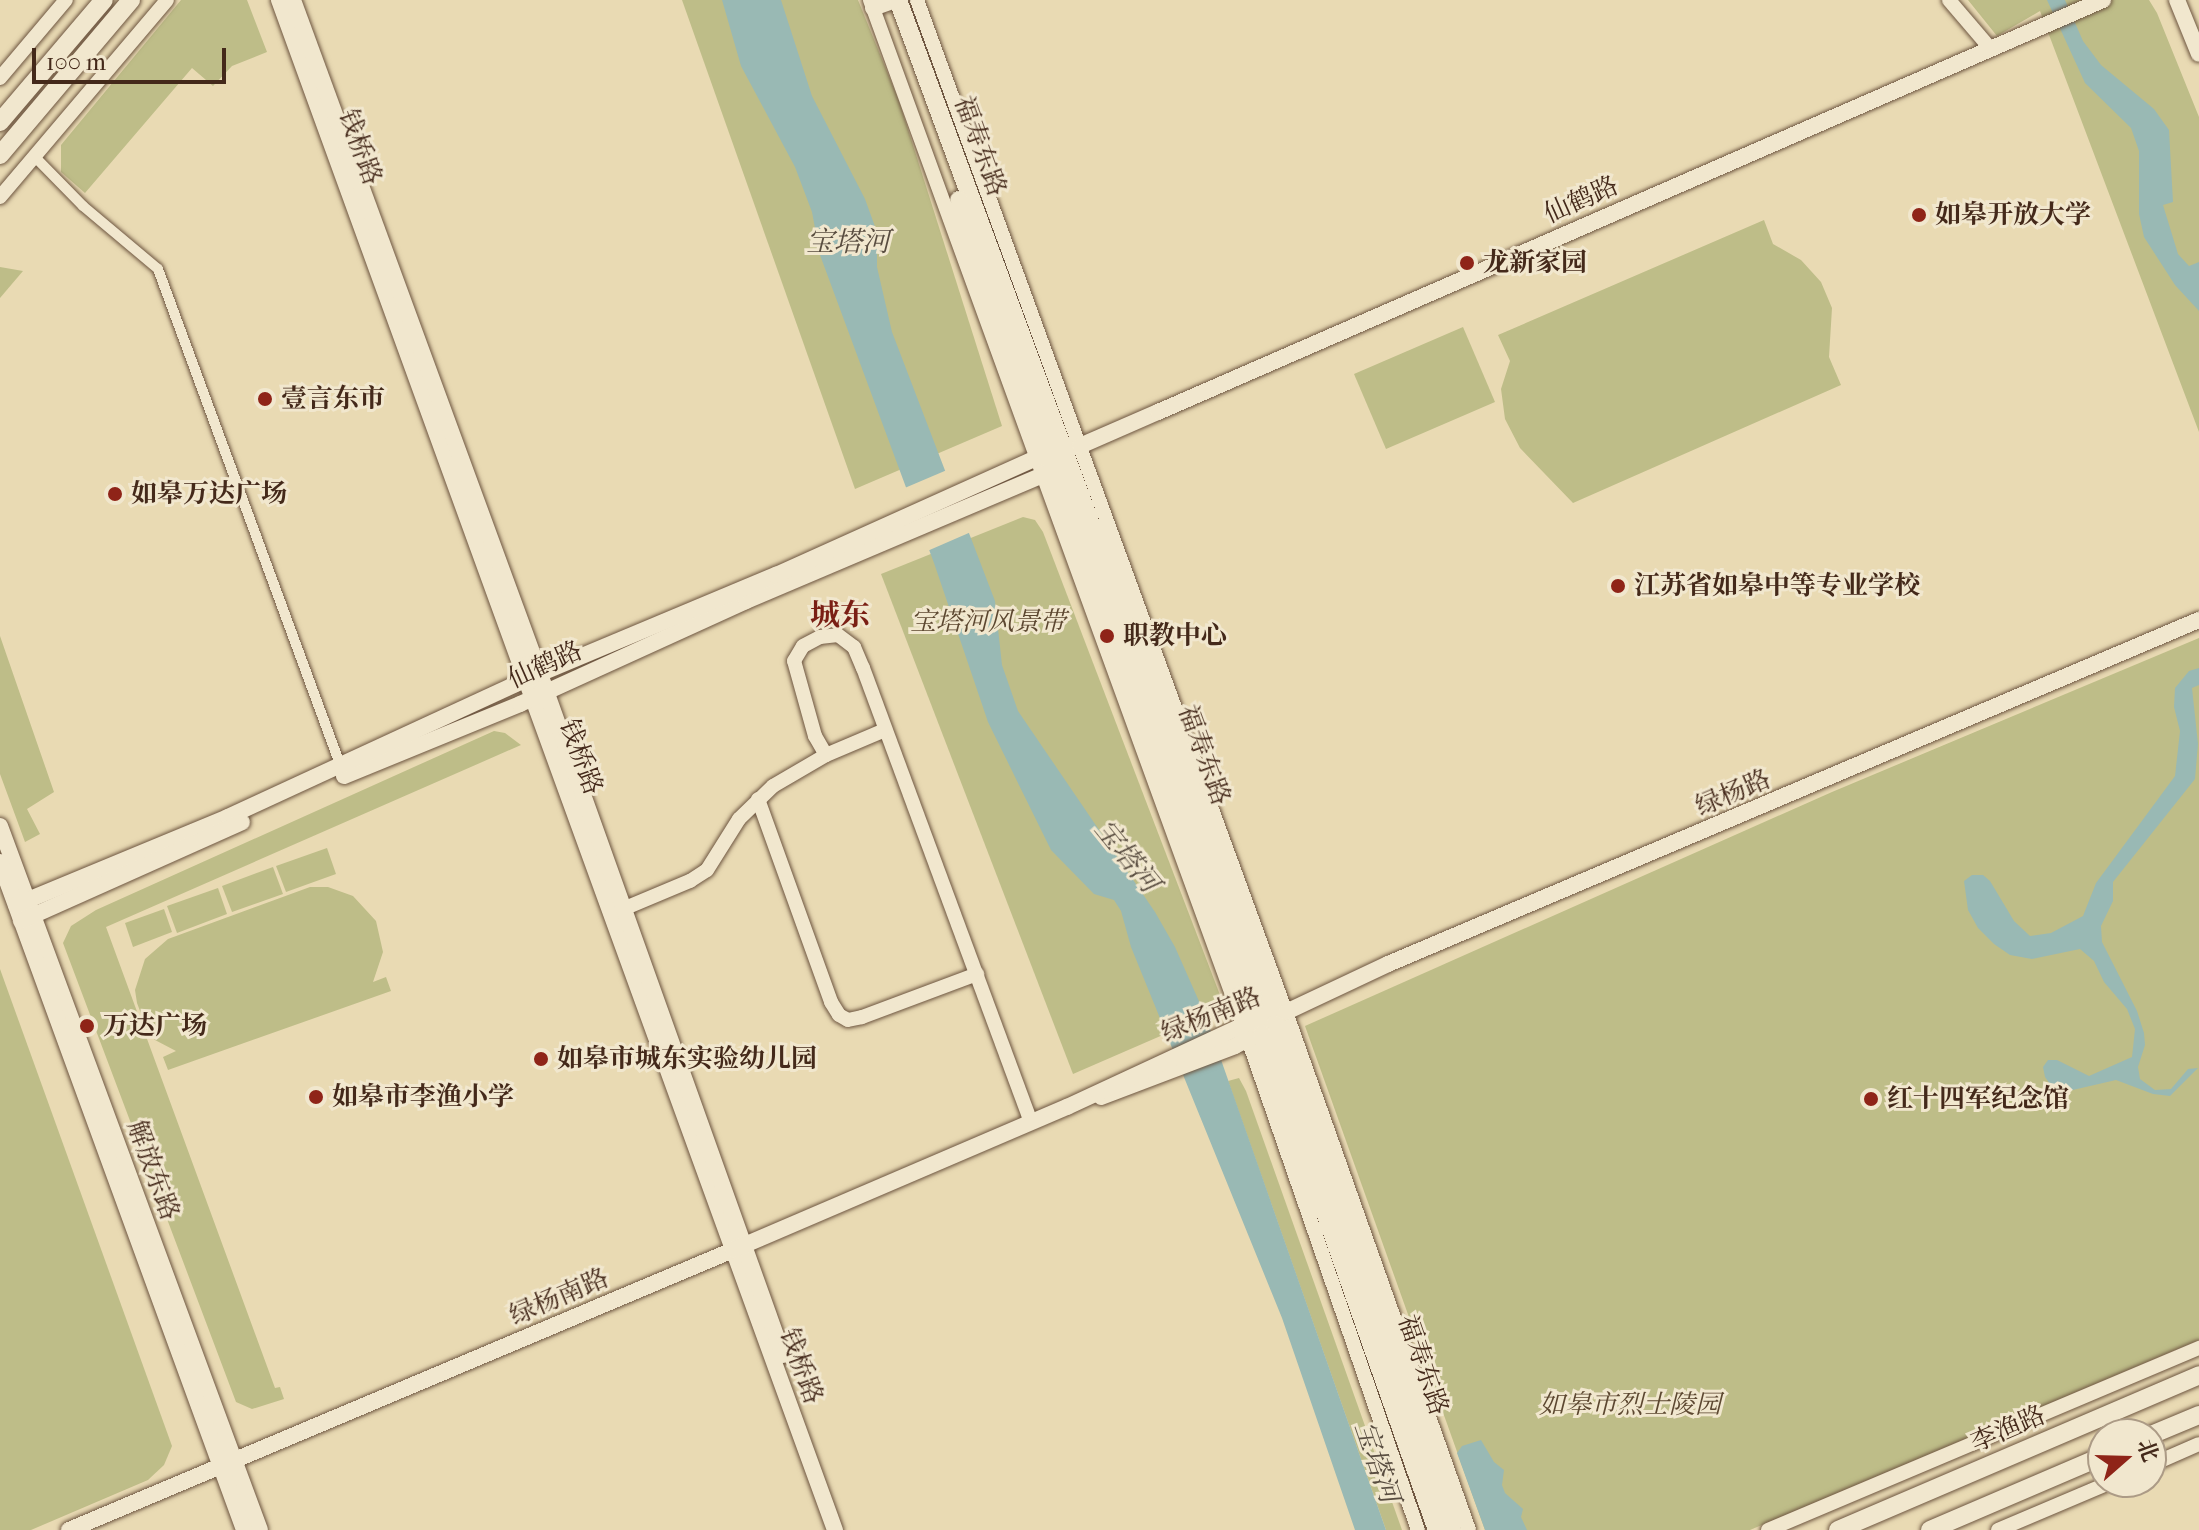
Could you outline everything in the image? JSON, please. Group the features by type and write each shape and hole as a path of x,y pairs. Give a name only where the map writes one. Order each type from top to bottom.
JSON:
{"main road":[{"path":"0,122 104,0"},
{"path":"0,155 131,0"},
{"name":"福寿东路","path":"885,2 1058,458 1256,1027 1437,1530"},
{"name":"福寿东路","path":"1256,1027 1453,1530"},
{"name":"李渔路","path":"1838,1530 2199,1375"},
{"path":"2167,1428 2199,1415"},
{"path":"1930,1530 2087,1463"}],"street":[{"path":"0,78 66,0"},
{"path":"0,197 167,0"},
{"name":"钱桥路","path":"279,0 534,676"},
{"name":"钱桥路","path":"293,0 738,1247 844,1530"},
{"path":"917,0 1058,458 1256,1027 1418,1530"},
{"path":"1949,0 1990,48"},
{"name":"仙鹤路","path":"24,910 540,694 886,543 1006,481 2103,0"},
{"path":"2177,0 2199,54"},
{"path":"35,157 83,206 158,269 341,767"},
{"name":"仙鹤路","path":"24,910 534,676 776,575 879,527 1006,481"},
{"name":"绿杨路","path":"1256,1027 1388,964 2199,620"},
{"path":"826,755 815,736 794,661 803,646 820,637 838,635 854,647 1031,1122"},
{"name":"钱桥路","path":"540,694 623,909 835,1530"},
{"path":"623,909 690,881 707,870 725,836 758,799 826,755 885,730"},
{"path":"758,799 831,1002 839,1015 848,1020 862,1017 977,974"},
{"name":"解放东路","path":"0,826 24,910 228,1463 260,1530"},
{"name":"解放东路","path":"0,862 24,910"},
{"path":"1256,1027 1469,1530"},
{"name":"绿杨南路","path":"69,1530 1256,1027"},
{"path":"1768,1530 2199,1348"},
{"path":"2167,1458 2199,1444"},
{"name":"解放东路","path":"228,1463 244,1530"},
{"path":"1998,1530 2087,1492"}],"green space":[{"path":"181,0 247,0 267,52 232,66 213,86 192,68 85,193 61,172 61,145"},
{"path":"682,0 858,0 899,101 1002,426 855,489"},
{"path":"1968,0 2149,0 2157,13 2199,117 2199,432 2040,11 1997,36"},
{"path":"1764,220 1773,244 1801,260 1821,282 1832,308 1829,357 1841,385 1573,503 1520,448 1505,419 1501,389 1510,361 1498,335"},
{"path":"0,267 23,271 0,298"},
{"path":"1463,327 1495,402 1386,449 1354,374"},
{"name":"宝塔河风景带","path":"1023,517 1035,520 1043,532 1225,1008 1073,1074 881,574"},
{"path":"0,636 54,792 27,809 40,834 25,842 0,774"},
{"name":"如皋市烈士陵园","path":"2199,638 2199,1340 1750,1530 1485,1530 1305,1026 1832,792"},
{"path":"494,731 505,733 521,745 106,927 275,1388 280,1387 284,1399 252,1409 236,1402 63,943 71,926 96,910"},
{"path":"327,848 336,874 286,892 276,866"},
{"path":"273,867 283,894 232,912 222,886"},
{"path":"310,887 328,887 353,896 376,921 383,952 373,982 386,977 391,991 168,1070 163,1057 176,1051 155,1040 148,1032 137,1003 135,990 145,959 168,939"},
{"path":"218,888 227,914 177,933 167,906"},
{"path":"164,909 172,932 133,947 125,923"},
{"path":"0,969 172,1446 164,1465 148,1480 31,1530 0,1530"},
{"path":"1239,1078 1402,1530 1386,1530 1228,1081"}],"water":[{"name":"宝塔河","path":"722,0 781,0 812,96 865,199 877,232 877,267 892,332 995,601 1002,665 1018,711 1155,912 1175,947 1206,1017 1386,1530 1355,1530 1282,1318 1131,947 1121,911 1114,900 1094,894 1051,850 988,722 934,563 820,255 812,212 795,167 741,66"},
{"path":"2047,0 2065,0 2083,41 2101,65 2154,109 2169,130 2173,202 2163,205 2178,254 2189,266 2199,262 2199,311 2175,285 2144,237 2139,214 2139,151 2131,128 2085,83"},
{"path":"2199,668 2199,685 2192,688 2198,744 2195,779 2113,882 2113,901 2101,926 2102,942 2137,1011 2144,1033 2145,1045 2138,1067 2140,1079 2155,1090 2171,1089 2188,1069 2198,1068 2170,1096 2153,1094 2116,1080 2064,1092 2052,1087 2045,1077 2043,1067 2048,1060 2057,1060 2089,1076 2132,1057 2135,1029 2127,1009 2104,982 2094,961 2080,949 2032,959 2010,955 1994,944 1978,928 1968,910 1964,881 1972,875 1983,875 1990,881 2014,921 2030,936 2051,933 2083,916 2096,883 2175,776 2180,731 2174,707 2175,688 2189,671"},
{"path":"1481,1440 1494,1462 1504,1470 1502,1485 1505,1493 1523,1509 1521,1517 1527,1530 1485,1530 1457,1453 1462,1446"}],"pier":[{"path":"947,470 971,532 925,552 900,490"}],"place":[{"name":"如皋开放大学","path":"1919,215"},
{"name":"龙新家园","path":"1467,263"},
{"name":"壹言东市","path":"265,399"},
{"name":"如皋万达广场","path":"115,494"},
{"name":"江苏省如皋中等专业学校","path":"1618,586"},
{"name":"职教中心","path":"1107,636"},
{"name":"万达广场","path":"87,1026"},
{"name":"如皋市城东实验幼儿园","path":"541,1059"},
{"name":"如皋市李渔小学","path":"316,1097"},
{"name":"红十四军纪念馆","path":"1871,1099"}],"district":[{"name":"城东","path":"840,616"}]}
